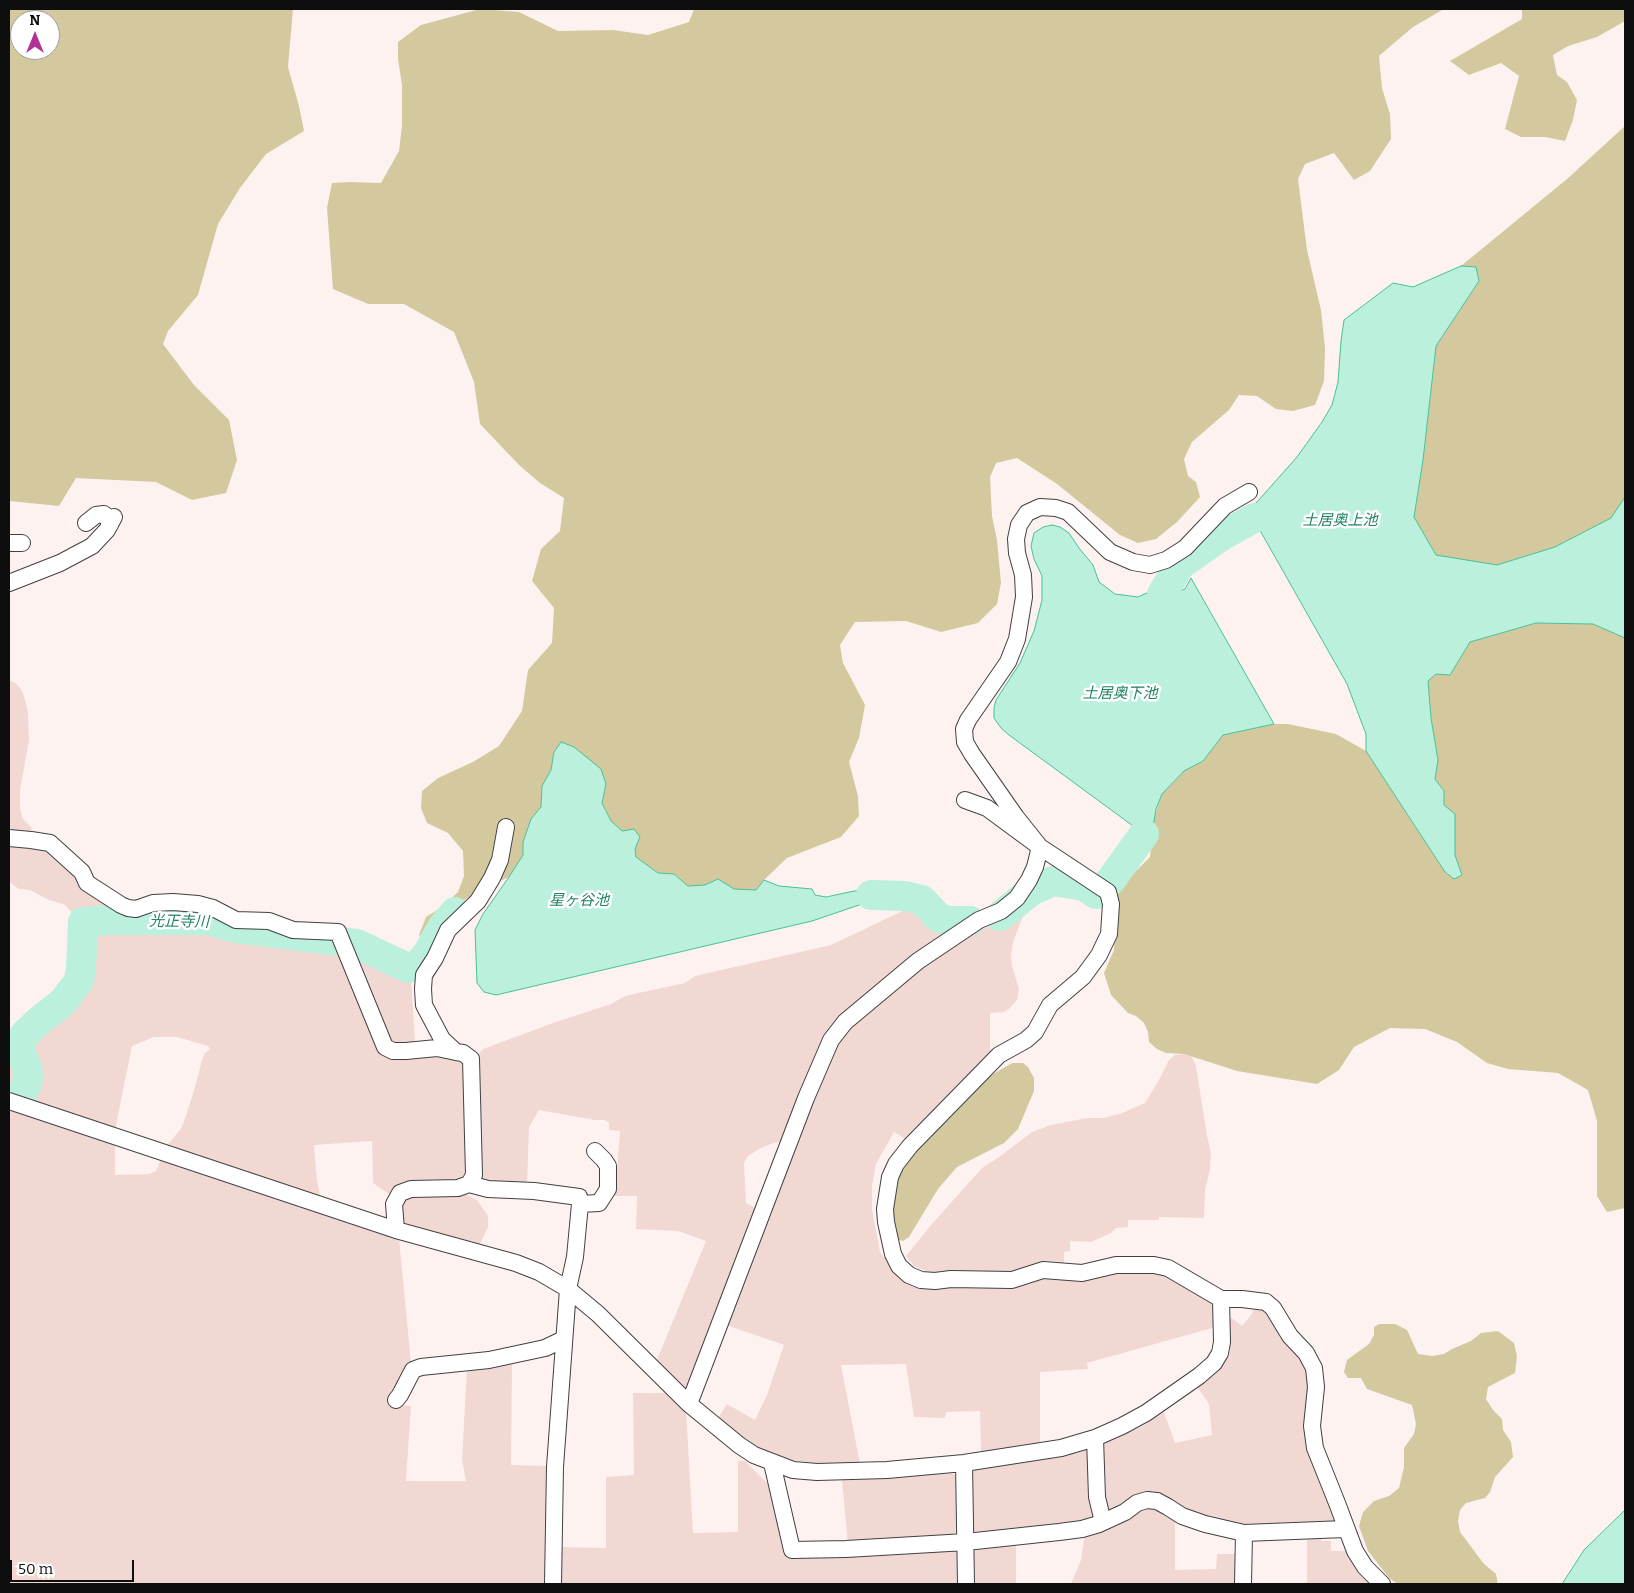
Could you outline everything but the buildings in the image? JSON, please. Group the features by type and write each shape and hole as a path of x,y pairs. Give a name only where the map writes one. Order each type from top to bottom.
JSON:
{"street":[{"path":"1040,847 1016,817 972,754 965,742 964,729 968,720 1008,662 1017,639 1024,597 1023,575 1017,553 1016,539 1019,525 1027,513 1040,507 1056,508 1068,512 1110,552 1132,562 1150,564 1166,560 1185,548 1225,506 1249,492"},
{"path":"9,583 60,563 92,546 112,521 104,514 96,515 86,523"},
{"path":"965,800 987,808 1101,888 1111,904 1108,934 1099,955 1083,977 1050,1005 1035,1032 1026,1040 998,1055 910,1146 896,1164 890,1177 885,1209 893,1254 899,1266 921,1280 935,1281 951,1279 1012,1280 1043,1270 1082,1273 1116,1265 1154,1265 1168,1268 1221,1300 1242,1299 1266,1302 1273,1308 1290,1336 1306,1354 1314,1368 1316,1387 1312,1426 1314,1448 1337,1503 1354,1552 1365,1567 1382,1584"},
{"path":"456,1052 442,1039 424,1005 424,975 435,958 448,930 478,902 487,886 500,860 506,827"},
{"path":"9,838 50,843 82,872 88,883 128,908 136,909 153,903 198,904 213,908 236,920 269,921 293,930 338,932 385,1047 393,1051 437,1048 456,1052 471,1059 474,1175 469,1184"},
{"path":"690,1404 806,1098 831,1040 845,1022 918,962 979,920 1001,910 1017,898 1035,867 1040,847"},
{"path":"9,1101 396,1230 516,1263 540,1272 568,1288 598,1314 690,1404 739,1445 754,1455 792,1470 817,1472 887,1470 964,1463 1060,1448 1095,1438 1146,1413 1199,1376 1214,1363 1220,1353 1222,1342 1221,1300"},
{"path":"580,1204 599,1203 608,1189 608,1166 595,1151"},
{"path":"396,1230 394,1204 400,1193 411,1188 458,1188 469,1184 488,1188 534,1191 579,1197 575,1257 568,1288 555,1467 554,1584"},
{"path":"396,1400 413,1370 422,1367 489,1360 545,1348 564,1339"},
{"path":"1095,1438 1097,1497 1103,1522"},
{"path":"772,1463 792,1550 966,1542 1082,1529 1103,1522 1125,1512 1137,1503 1147,1500 1156,1501 1168,1506 1182,1516 1205,1524 1244,1533 1345,1529"},
{"path":"964,1463 966,1584"},
{"path":"1243,1584 1244,1533"}],"shaded area":[{"path":"9,9 293,9 288,67 304,131 266,154 240,188 218,224 198,295 168,331 163,344 194,385 229,420 237,460 226,493 192,500 156,482 76,478 59,506 9,501"},
{"path":"480,9 519,12 558,31 613,30 648,35 689,22 694,9 1444,9 1413,27 1379,56 1382,88 1390,114 1391,139 1370,171 1354,180 1334,153 1305,164 1298,179 1307,250 1321,310 1325,348 1324,381 1315,405 1293,411 1276,409 1257,396 1239,395 1229,410 1192,442 1184,459 1188,476 1196,482 1200,497 1177,522 1156,539 1138,543 1120,535 1057,484 1017,458 996,463 990,477 992,516 997,540 1001,583 997,604 978,623 941,632 906,621 855,622 840,645 843,663 865,705 859,738 849,762 858,796 859,816 841,837 787,858 756,890 734,889 718,879 705,885 688,886 674,874 658,873 636,857 635,849 622,831 611,821 602,803 606,784 554,752 551,770 542,786 541,807 531,819 523,842 523,855 509,877 478,891 458,904 441,923 429,941 419,935 426,917 442,907 458,892 464,876 463,851 448,833 427,823 421,808 422,791 438,778 473,762 499,746 522,711 528,670 552,643 554,608 532,581 541,549 560,531 564,498 540,483 519,465 480,424 474,382 454,332 404,304 368,304 333,289 327,208 332,183 381,183 399,151 402,126 402,85 398,59 398,42 421,25"},
{"path":"1522,9 1625,9 1625,21 1597,37 1568,46 1553,55 1557,75 1567,82 1577,100 1573,120 1565,141 1545,137 1521,137 1505,129 1519,76 1501,63 1469,75 1450,61 1522,19"},
{"path":"1625,126 1625,497 1612,518 1555,547 1497,565 1436,556 1414,517 1423,460 1436,346 1479,281 1476,267 1461,266 1567,179"},
{"path":"1536,623 1593,624 1625,638 1625,1208 1607,1212 1597,1196 1597,1121 1588,1090 1558,1073 1508,1069 1487,1063 1457,1042 1425,1029 1390,1028 1354,1047 1339,1070 1317,1084 1237,1071 1184,1054 1166,1053 1157,1049 1149,1042 1148,1032 1144,1023 1136,1016 1128,1013 1111,995 1104,973 1114,950 1117,890 1150,857 1153,821 1162,794 1184,771 1203,761 1223,735 1274,724 1288,724 1336,734 1366,751 1445,872 1454,879 1462,875 1455,855 1455,814 1444,805 1444,791 1435,779 1438,760 1431,718 1428,681 1436,674 1450,675 1470,642"},
{"path":"9,680 17,684 23,693 28,712 29,740 20,791 20,809 23,819 32,828 28,835 9,834"},
{"path":"9,842 42,845 116,908 117,915 83,918 74,915 65,905 47,899 30,890 19,889 9,882"},
{"path":"1019,903 1024,908 1024,913 1013,942 1011,956 1019,989 1017,1000 1010,1008 1004,1012 990,1013 990,1048 994,1054 909,1141 894,1132 876,1164 872,1186 872,1209 880,1252 883,1257 889,1258 899,1273 1035,1276 1101,1274 1156,1269 1215,1303 1216,1327 1087,1363 1088,1369 1040,1372 1040,1445 981,1452 980,1411 946,1412 945,1418 914,1417 906,1364 841,1365 860,1464 813,1463 792,1460 758,1448 718,1418 727,1404 755,1420 767,1395 784,1345 726,1325 834,1042 908,975"},
{"path":"915,905 923,907 940,926 959,926 839,1023 787,1141 773,1143 748,1156 744,1163 746,1203 759,1210 688,1392 656,1362 706,1241 678,1231 636,1229 637,1196 615,1196 620,1131 609,1130 609,1123 605,1120 539,1110 529,1127 527,1186 479,1181 478,1054 483,1049 611,1004 629,995 685,983 695,976 831,945"},
{"path":"130,926 199,928 239,942 264,946 298,946 334,952 342,958 379,1046 464,1060 467,1174 464,1178 452,1183 402,1184 389,1194 373,1183 372,1141 314,1145 317,1181 321,1200 166,1147 182,1127 202,1060 205,1053 210,1049 208,1046 177,1037 154,1037 132,1046 115,1130 9,1094 9,1036 20,1032 34,1035 61,1014 79,995 86,984 89,974 88,929"},
{"path":"377,958 411,978 415,1041 413,1044 391,1045 356,963 359,959"},
{"path":"1184,1054 1192,1057 1196,1066 1211,1153 1210,1170 1205,1190 1204,1218 1159,1217 1159,1220 1128,1220 1128,1227 1116,1228 1111,1233 1091,1242 1070,1241 1070,1251 1064,1252 1064,1263 1050,1261 1014,1273 939,1273 926,1271 914,1266 906,1256 982,1168 1032,1132 1051,1125 1087,1118 1104,1118 1145,1103 1169,1060 1175,1055"},
{"path":"1012,1063 1023,1063 1028,1067 1034,1078 1034,1091 1018,1129 1004,1143 957,1167 938,1189 909,1237 903,1241 897,1239 893,1226 893,1201 900,1175 913,1153 983,1080"},
{"path":"9,1109 115,1144 115,1175 149,1174 156,1171 161,1159 399,1238 411,1363 404,1368 401,1376 398,1405 411,1406 406,1481 466,1481 462,1460 467,1368 512,1362 511,1465 550,1466 547,1584 9,1584"},
{"path":"465,1194 477,1200 488,1216 488,1227 479,1246 403,1225 402,1202 407,1196"},
{"path":"1255,1308 1264,1310 1307,1365 1337,1521 1246,1527 1209,1520 1151,1492 1141,1493 1109,1509 1105,1507 1100,1445 1141,1427 1164,1412 1175,1443 1212,1435 1209,1404 1197,1387 1225,1360 1230,1351 1229,1319 1232,1318 1242,1326"},
{"path":"1379,1324 1395,1324 1407,1330 1418,1354 1432,1356 1444,1354 1471,1341 1481,1333 1498,1331 1514,1343 1517,1356 1515,1373 1488,1387 1486,1399 1502,1419 1503,1430 1511,1442 1513,1457 1495,1477 1490,1492 1485,1498 1466,1503 1460,1510 1458,1521 1460,1532 1484,1564 1496,1574 1498,1584 1398,1584 1390,1579 1368,1551 1359,1526 1363,1512 1374,1501 1389,1496 1399,1488 1404,1467 1404,1448 1414,1434 1416,1424 1412,1405 1367,1389 1361,1378 1348,1378 1344,1372 1347,1360 1369,1344 1374,1335 1374,1327"},
{"path":"633,1393 667,1393 686,1410 693,1533 738,1532 738,1461 745,1461 774,1490 788,1557 962,1549 961,1584 561,1584 562,1547 606,1548 606,1477 634,1475"},
{"path":"1091,1447 1095,1520 972,1535 970,1475 978,1466"},
{"path":"948,1472 959,1477 960,1538 848,1545 842,1480"},
{"path":"1141,1507 1156,1508 1175,1519 1175,1570 1216,1569 1217,1554 1237,1554 1237,1584 1071,1584 1081,1560 1085,1533"},
{"path":"1307,1537 1321,1537 1321,1541 1331,1541 1331,1551 1348,1551 1372,1584 1307,1584"},
{"path":"1016,1544 1016,1584 970,1584 971,1548"}],"water":[{"name":"土居奥上池","path":"1461,266 1476,267 1479,281 1436,346 1423,460 1414,517 1436,555 1497,565 1555,547 1611,518 1625,497 1625,638 1593,624 1536,623 1470,642 1450,675 1436,674 1428,681 1431,718 1438,760 1435,779 1444,791 1444,805 1455,814 1455,855 1462,875 1454,879 1445,872 1366,751 1366,734 1347,684 1249,511 1297,457 1332,405 1338,382 1344,320 1393,283 1413,287"},
{"name":"土居奥下池","path":"1052,525 1060,527 1069,533 1093,565 1099,582 1115,594 1138,597 1151,591 1162,594 1175,593 1185,589 1191,578 1274,724 1223,735 1203,761 1184,771 1162,794 1156,809 1152,833 1144,834 1009,735 994,718 996,700 1020,663 1034,631 1042,600 1042,576 1034,559 1031,546 1034,533 1043,527"},
{"name":"星ヶ谷池","path":"561,742 574,747 601,769 606,784 602,803 611,821 622,831 634,829 640,837 635,849 636,857 658,873 674,874 688,886 705,885 718,879 734,889 756,890 764,880 779,886 812,889 815,895 826,897 854,891 866,891 871,895 870,900 812,921 496,995 484,992 477,983 475,930 483,914 523,855 523,842 531,819 541,807 542,786 551,770 554,752"},
{"path":"1625,1510 1625,1584 1562,1584 1584,1550"}],"waterway":[{"path":"1162,594 1180,565 1220,537 1254,518"},
{"path":"1000,916 1031,891 1053,881 1084,886 1096,894 1111,880 1144,834"},
{"path":"871,895 905,896 922,900 938,917 947,921 970,921"},
{"name":"光正寺川","path":"20,1096 27,1084 28,1076 27,1067 19,1049 20,1042 25,1034 63,1002 79,981 83,922 109,920 207,920 236,928 357,944 408,968 419,964 428,953 442,927 455,912"}]}
